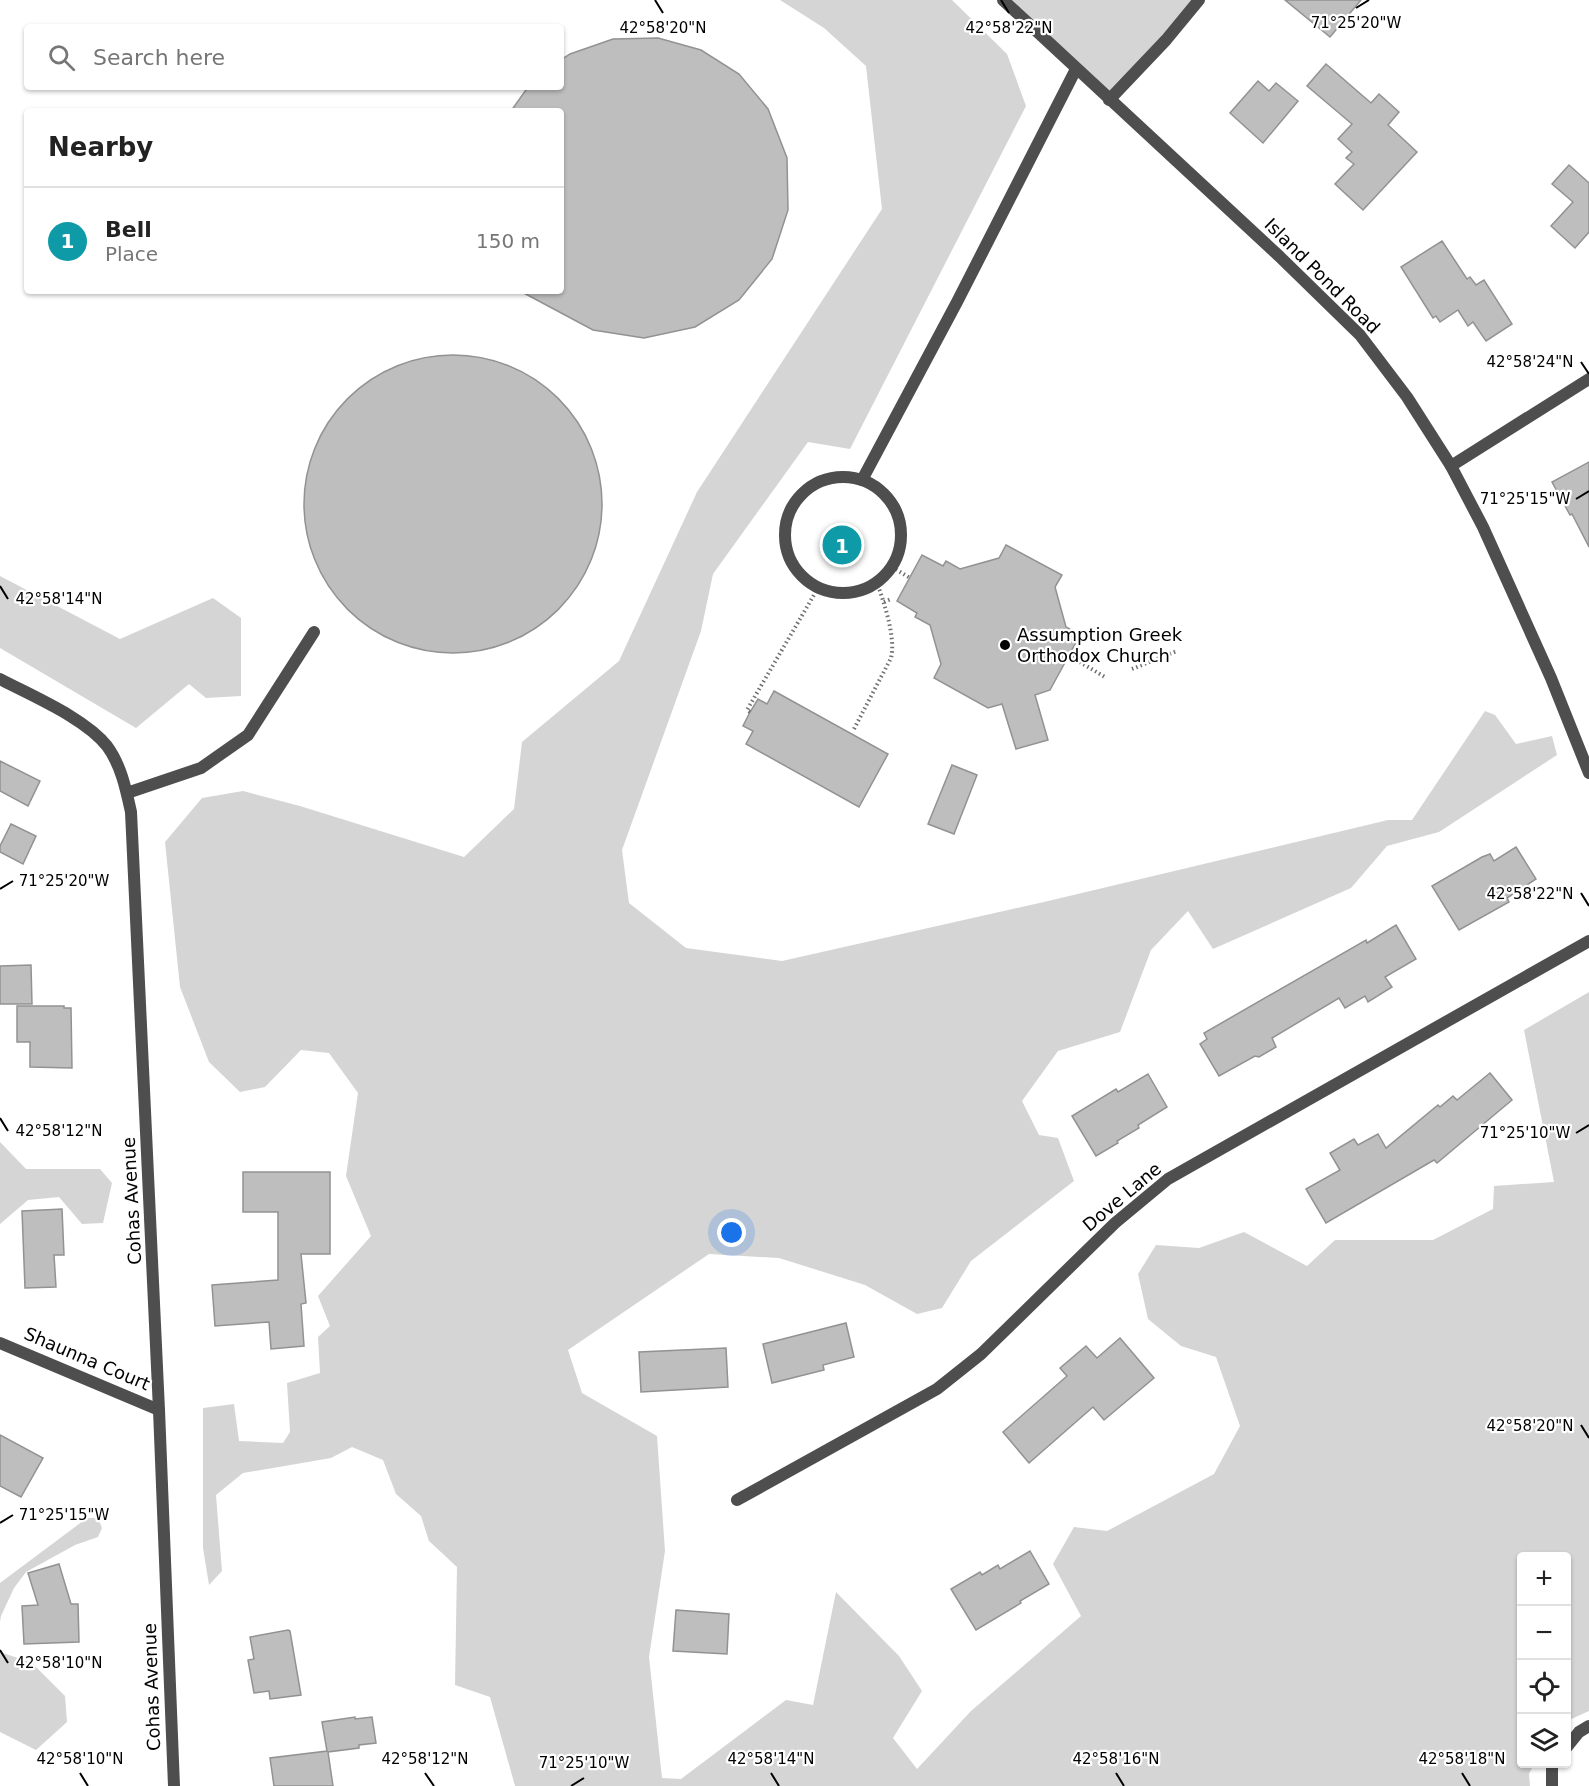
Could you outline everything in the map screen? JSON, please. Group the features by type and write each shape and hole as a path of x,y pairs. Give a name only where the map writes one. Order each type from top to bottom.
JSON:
{"street":[{"name":"Island Pond Road","path":"1003,0 1279,256 1360,336 1407,397 1451,466 1511,585 1589,773"},
{"path":"1109,100 1166,40 1199,0"},
{"path":"862,480 957,302 1076,69"},
{"path":"1451,466 1589,379"},
{"path":"843,477 862,480 880,489 893,504 901,523 902,543 892,567 884,578 867,589 848,594 818,588 798,572 789,556 785,537 787,519 795,501 808,488 825,479 843,477"},
{"path":"127,794 201,768 248,735 314,632"},
{"name":"Cohas Avenue","path":"0,679 80,722 106,746 123,777 131,812 174,1786"},
{"name":"Dove Lane","path":"737,1500 937,1389 981,1354 1115,1223 1168,1179 1589,941"},
{"name":"Shaunna Court","path":"0,1342 159,1410"},
{"path":"1571,1742 1589,1726"},
{"path":"1552,1768 1552,1786"}],"path":[{"path":"892,567 910,578"},
{"path":"854,729 891,658 893,649 884,602 877,583"},
{"path":"750,712 747,710 818,588"},
{"path":"884,602 891,599"},
{"path":"1132,669 1177,651"},
{"path":"1068,655 1105,677"}],"shaded area":[{"path":"780,0 952,0 1007,54 1026,106 850,449 808,442 713,574 701,631 622,850 629,903 686,948 782,961 1044,902 1388,820 1412,820 1485,711 1495,715 1516,744 1552,736 1557,755 1439,832 1387,846 1351,888 1213,949 1188,911 1151,950 1120,1032 1058,1051 1022,1101 1039,1135 1058,1138 1074,1181 971,1261 942,1308 917,1314 865,1285 779,1258 709,1254 568,1350 582,1393 657,1436 665,1551 649,1657 662,1778 681,1779 786,1700 813,1705 836,1592 899,1656 922,1691 893,1738 917,1769 971,1711 1081,1616 1053,1564 1074,1527 1107,1531 1214,1474 1240,1426 1216,1357 1181,1346 1148,1319 1138,1274 1156,1245 1199,1248 1244,1232 1307,1266 1335,1240 1433,1240 1493,1209 1494,1186 1554,1182 1524,1030 1589,992 1589,1711 1571,1719 1571,1552 1517,1552 1517,1768 1532,1768 1529,1774 1530,1786 515,1786 490,1697 455,1685 457,1567 429,1541 421,1516 396,1494 383,1460 352,1447 331,1458 243,1473 216,1495 222,1571 209,1585 203,1548 203,1408 234,1404 239,1441 283,1443 290,1432 287,1383 320,1373 318,1337 330,1326 318,1296 371,1236 346,1176 358,1093 329,1053 301,1050 265,1087 240,1092 209,1062 180,987 165,842 202,798 243,791 300,806 464,857 514,809 522,742 619,661 697,492 882,209 866,66 824,28"},
{"path":"1003,0 1199,0 1109,100"},
{"path":"0,576 120,639 213,598 241,618 241,696 206,698 189,684 136,728 0,648"},
{"path":"0,1142 26,1169 100,1169 112,1183 103,1223 82,1224 59,1197 28,1200 0,1224"},
{"path":"87,1518 98,1518 102,1528 98,1537 75,1545 26,1572 14,1588 0,1622 0,1583"},
{"path":"0,1652 32,1663 65,1696 67,1722 36,1750 0,1732"}],"building":[{"path":"1285,0 1361,0 1330,37"},
{"path":"658,38 701,50 739,74 768,109 787,158 788,210 772,259 739,300 695,327 644,338 593,330 526,294 564,294 564,108 513,108 526,90 564,90 564,58 613,39"},
{"path":"1326,64 1371,103 1379,94 1399,112 1388,125 1417,152 1363,210 1335,184 1354,164 1346,158 1352,152 1338,139 1352,124 1307,86"},
{"path":"1258,81 1269,91 1276,83 1298,101 1263,143 1230,113"},
{"path":"1569,165 1589,183 1589,232 1575,248 1551,226 1573,202 1552,184"},
{"path":"1442,241 1467,279 1470,277 1476,285 1484,280 1512,324 1486,341 1473,322 1468,326 1458,310 1440,322 1436,316 1433,318 1401,267"},
{"path":"453,355 482,358 510,366 536,380 568,409 591,447 599,475 602,504 599,533 591,561 577,587 548,619 510,642 482,650 453,653 424,650 396,642 370,628 338,599 315,561 307,533 304,504 307,475 315,447 329,421 358,389 396,366 424,358"},
{"path":"1589,462 1589,547 1552,482"},
{"name":"Assumption Greek Orthodox Church","path":"1006,545 1062,575 1055,587 1066,627 1080,635 1050,690 1035,695 1048,740 1016,749 1002,704 988,708 934,678 941,664 930,625 915,617 917,613 897,601 922,555 943,566 946,561 960,569 999,558"},
{"path":"774,691 888,754 859,807 746,744 753,731 743,726 750,712 758,699 767,704"},
{"path":"0,761 40,781 28,806 0,791"},
{"path":"952,765 977,775 954,834 928,824"},
{"path":"11,824 36,836 23,864 0,852 0,846"},
{"path":"1516,847 1536,879 1507,898 1509,902 1459,930 1432,886 1482,857 1490,854 1494,861"},
{"path":"1396,925 1416,959 1385,977 1392,987 1368,1002 1365,996 1345,1008 1339,998 1272,1038 1276,1047 1219,1076 1200,1044 1207,1039 1204,1033"},
{"path":"31,965 32,1004 0,1004 0,966"},
{"path":"17,1006 71,1008 72,1068 30,1067 30,1042 17,1042"},
{"path":"1490,1073 1512,1100 1437,1163 1434,1160 1326,1223 1306,1189 1340,1170 1330,1153 1354,1139 1358,1145 1378,1134 1386,1148 1438,1105 1440,1107 1453,1096 1457,1100"},
{"path":"1148,1074 1167,1107 1096,1156 1072,1116 1116,1089 1118,1092"},
{"path":"243,1172 330,1172 330,1254 301,1254 306,1303 301,1304 304,1346 271,1349 269,1322 215,1326 212,1285 278,1280 278,1212 243,1212"},
{"path":"62,1209 64,1255 54,1255 56,1287 25,1288 22,1211"},
{"path":"846,1323 854,1357 823,1365 824,1370 772,1383 763,1344"},
{"path":"1120,1338 1154,1378 1104,1420 1093,1407 1029,1463 1003,1432 1067,1376 1060,1368 1086,1346 1097,1358"},
{"path":"726,1348 728,1387 641,1392 639,1352"},
{"path":"0,1435 43,1458 21,1497 0,1486"},
{"path":"1030,1551 1049,1584 976,1630 951,1589 980,1572 982,1575 998,1565 1000,1569"},
{"path":"59,1564 71,1604 78,1604 79,1642 24,1644 22,1606 38,1605 28,1573"},
{"path":"676,1610 729,1614 727,1654 673,1651"},
{"path":"288,1630 301,1695 270,1699 269,1691 254,1693 248,1660 254,1659 250,1637"},
{"path":"355,1717 355,1719 372,1717 376,1743 328,1752 333,1786 274,1786 270,1758 327,1751 322,1722"}],"place":[{"name":"Bell","path":"842,545"},
{"name":"Assumption Greek Orthodox Church","path":"1005,645"}]}
